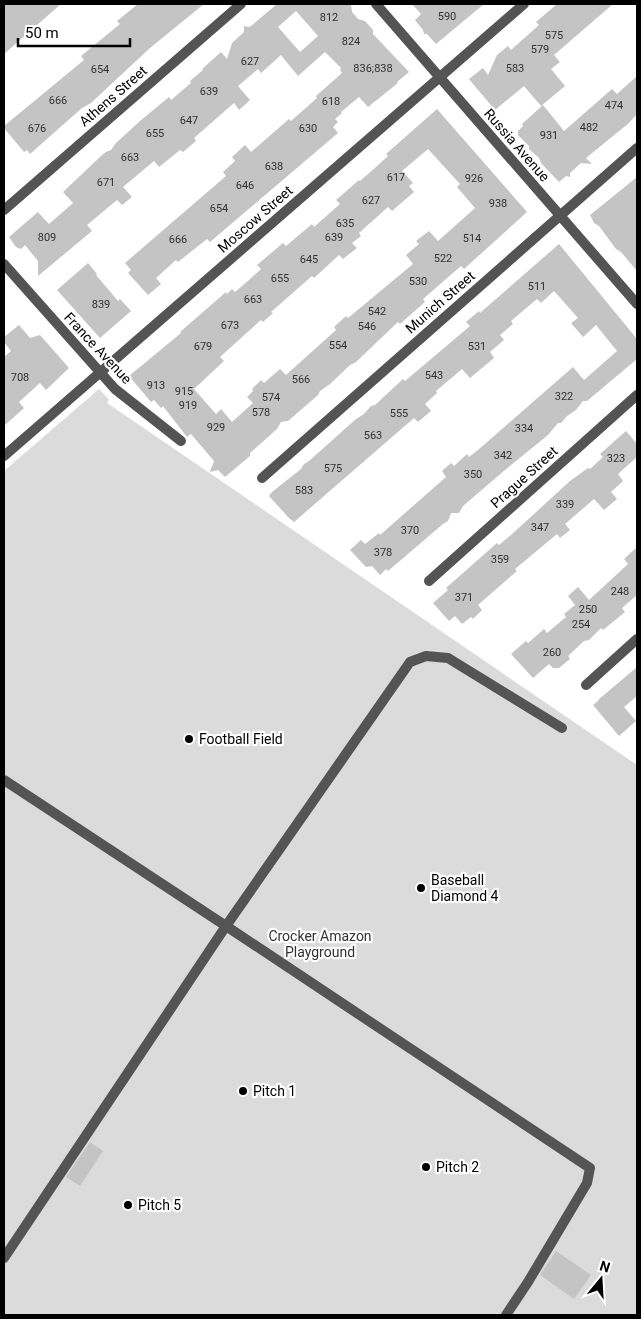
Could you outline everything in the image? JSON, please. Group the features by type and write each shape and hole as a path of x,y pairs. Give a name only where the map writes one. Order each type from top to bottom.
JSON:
{"street":[{"name":"Athens Street","path":"4,210 240,4"},
{"name":"Russia Avenue","path":"376,4 637,304"},
{"name":"Moscow Street","path":"4,456 524,4"},
{"name":"Munich Street","path":"262,478 637,148"},
{"name":"France Avenue","path":"4,264 99,373 115,389 181,441"},
{"name":"Prague Street","path":"429,581 637,394"},
{"path":"586,685 637,639"},
{"path":"4,1258 226,926 410,662 426,656 448,658 562,728"},
{"path":"4,780 590,1168 587,1183 506,1315"}],"green space":[{"name":"Crocker Amazon Playground","path":"99,389 109,400 107,403 637,765 637,1315 4,1315 4,471"}],"building":[{"path":"4,4 61,4 4,54"},
{"path":"138,4 204,4 150,48 91,103 82,108 30,154 27,150 24,152 4,126 84,60 81,56 120,24 117,21"},
{"path":"277,4 351,4 352,12 358,19 365,21 373,30 373,34 409,72 368,107 359,97 341,112 335,119 338,122 333,127 338,133 210,242 207,239 178,262 176,260 156,278 161,284 148,295 128,273 131,270 125,263 226,176 223,172 235,161 232,157 245,145 251,152 289,119 291,121 342,73 341,68 325,52 298,76 281,55 261,73 258,69 238,86 250,100 239,110 234,103 194,138 196,141 183,152 180,150 159,167 154,161 123,187 132,197 122,205 117,200 87,225 92,231 38,276 38,261 25,245 21,249 16,247 9,237 38,212 49,224 73,203 63,192 101,156 111,150 140,121 169,97 171,100 191,83 190,81 221,52 227,59 232,43 244,32 244,26 251,26","holes":["296,11 318,36 300,52 278,27"]},
{"path":"412,4 484,4 436,44 427,34 424,34 415,20 421,14"},
{"path":"557,4 613,4 554,55 560,62 551,69 565,86 541,106 524,86 495,110 469,79 483,68 488,75 497,55 508,46 511,50 539,25 536,22"},
{"path":"637,76 637,114 629,123 586,158 592,164 581,163 570,173 570,177 566,176 559,182 518,135 518,131 523,126 522,124 543,105 564,131 612,89 617,94"},
{"path":"437,109 527,212 464,269 461,266 423,299 425,302 400,324 398,322 356,362 320,391 318,395 288,421 281,422 277,429 250,453 250,456 225,477 218,470 210,472 214,461 191,434 187,437 163,406 161,408 154,400 151,402 129,376 181,333 226,292 227,294 232,289 235,292 249,280 261,269 257,265 283,243 286,246 312,224 314,227 340,204 336,200 388,156 386,154","holes":["428,149 460,184 457,187 475,208 438,241 429,231 416,241 419,244 406,255 413,264 348,318 346,316 334,327 336,330 286,375 280,369 264,383 261,380 247,397 253,403 232,422 221,409 216,414 194,389 224,361 220,357 261,320 263,322 273,313 271,312 312,276 314,278 339,255 343,259 357,248 352,243 361,236 359,233 388,207 392,211 414,192 409,186 413,183 402,171"]},
{"path":"637,177 637,271 621,252 616,249 599,226 594,223 590,215"},
{"path":"559,244 637,339 637,359 587,401 583,401 576,410 561,423 558,423 548,435 463,506 459,513 451,513 448,521 388,571 386,569 380,575 372,566 366,567 350,550 361,540 365,544 379,533 380,535 446,477 442,471 451,463 454,466 467,454 469,457 478,450 573,367 584,380 617,351 596,325 583,337 571,323 578,318 554,291 541,303 537,299 511,321 513,324 500,335 504,340 490,352 494,358 470,378 462,369 436,391 437,393 425,404 431,411 418,422 414,418 294,522 289,518 269,496 272,492 301,469 304,464 403,379 405,381 470,326 466,322 479,311 480,313"},
{"path":"88,263 118,301 120,299 131,311 100,338 57,290"},
{"path":"19,325 30,338 40,335 69,368 46,390 40,383 19,402 24,408 4,426 4,357 11,351 4,342 4,337"},
{"path":"626,431 637,444 637,457 618,474 623,481 611,492 617,499 604,510 594,499 565,524 570,530 560,538 557,534 515,569 517,571 478,605 482,610 473,619 471,617 462,624 455,616 449,621 433,603 448,590 446,588 497,543 499,545 511,535 570,481 588,468 590,469 603,457 600,454"},
{"path":"637,547 637,595 622,608 625,612 603,630 601,628 589,640 584,641 568,656 570,659 559,668 553,668 549,664 533,678 511,654 544,629 547,633 566,617 564,614 575,605 568,596 578,587 589,600 628,564 624,559"},
{"path":"637,667 637,696 624,707 636,721 619,736 593,705"},
{"path":"90,1142 103,1151 80,1186 66,1177"},
{"path":"556,1251 591,1275 574,1299 540,1275"}],"place":[{"name":"Football Field","path":"189,739"},
{"name":"Baseball Diamond 4","path":"421,888"},
{"name":"Pitch 1","path":"243,1091"},
{"name":"Pitch 2","path":"426,1167"},
{"name":"Pitch 5","path":"128,1205"}]}
